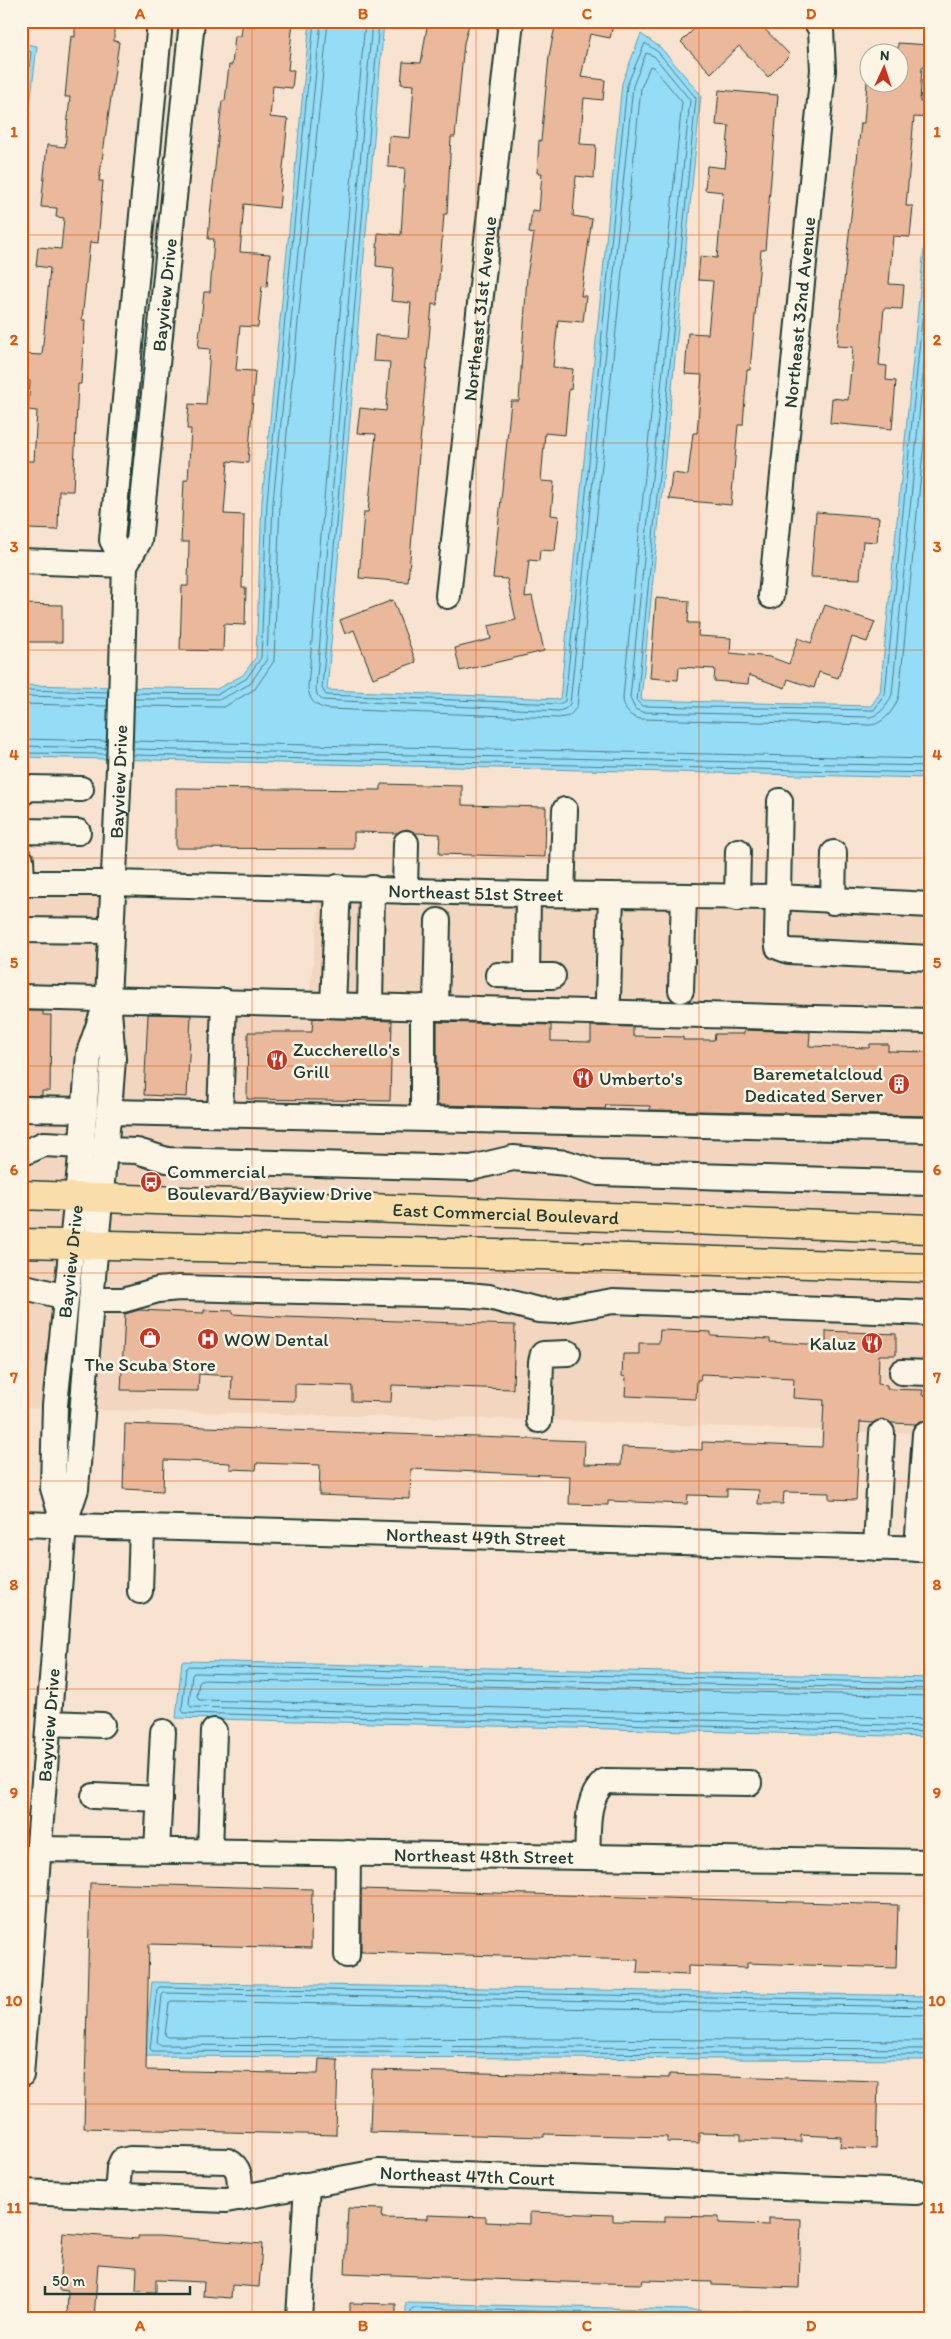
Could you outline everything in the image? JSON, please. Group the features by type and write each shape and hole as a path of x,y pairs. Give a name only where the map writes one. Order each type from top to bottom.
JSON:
{"main road":[{"name":"East Commercial Boulevard","path":"21,1195 930,1229"},
{"path":"485,1254 518,1240 531,1230 538,1214"},
{"path":"540,1255 547,1241 581,1215"},
{"path":"21,1244 540,1255 929,1268"}],"street":[{"name":"Bayview Drive","path":"125,565 112,540 160,21"},
{"name":"Bayview Drive","path":"21,2075 64,1525 76,1489 91,1300 84,1245 89,1197 105,1150 109,1112 112,1059 108,998 119,769 125,565 139,541 192,21"},
{"name":"Northeast 31st Avenue","path":"448,596 511,21"},
{"name":"Northeast 32nd Avenue","path":"771,596 823,70 818,26"},
{"path":"154,85 185,88"},
{"path":"142,218 171,221"},
{"path":"136,289 164,292"},
{"path":"123,426 150,429"},
{"path":"21,561 125,565"},
{"path":"21,794 30,788 81,789"},
{"path":"780,801 778,947 789,951 930,958"},
{"path":"562,894 564,810"},
{"path":"21,832 78,832"},
{"path":"405,890 406,843"},
{"path":"737,898 738,851"},
{"path":"833,902 834,852"},
{"path":"21,860 22,883"},
{"name":"Northeast 51st Street","path":"22,883 338,887 528,894 778,897 833,902 930,905"},
{"path":"333,1004 338,887"},
{"path":"370,1006 372,888"},
{"path":"526,976 528,894"},
{"path":"608,997 611,895"},
{"path":"681,990 684,896"},
{"path":"423,1118 438,921"},
{"path":"21,930 111,932"},
{"path":"498,975 553,976"},
{"path":"21,997 930,1021"},
{"name":"Bayview Drive","path":"89,1197 82,1146 89,1053 108,998"},
{"path":"220,1114 224,1001"},
{"path":"29,1109 85,1110"},
{"path":"29,1109 43,1122 44,1144"},
{"path":"109,1112 930,1130"},
{"path":"137,1151 138,1113"},
{"path":"21,1154 44,1144 82,1146"},
{"path":"105,1150 137,1151 167,1160 454,1168 488,1166 513,1158 567,1163 599,1173 930,1183"},
{"name":"Bayview Drive","path":"64,1525 54,1488 55,1405 66,1296 84,1245"},
{"path":"21,1286 66,1296"},
{"path":"91,1300 122,1300 158,1290 179,1288 467,1295 489,1298 538,1310 556,1311 613,1301 930,1313"},
{"path":"539,1420 540,1362 543,1354 568,1353"},
{"path":"902,1372 930,1373"},
{"path":"876,1548 882,1433"},
{"path":"923,1549 925,1434"},
{"name":"Northeast 49th Street","path":"21,1524 94,1528 142,1527 923,1549"},
{"path":"140,1591 142,1527"},
{"path":"49,1723 102,1725"},
{"path":"210,1851 214,1731"},
{"path":"157,1851 163,1732"},
{"path":"588,1857 591,1801 596,1789 604,1781 749,1783"},
{"path":"94,1796 160,1799"},
{"name":"Northeast 48th Street","path":"39,1849 930,1862"},
{"path":"347,1955 348,1853"},
{"path":"117,2196 119,2168 122,2161 130,2159 228,2161 236,2165 239,2172 240,2198"},
{"name":"Northeast 47th Court","path":"21,2192 226,2200 378,2172 916,2192"},
{"path":"299,2318 307,2185"}],"shaded area":[{"path":"21,883 113,889 108,998 309,1001 320,895 930,910 930,1434 539,1420 21,1408"}],"water":[{"path":"310,21 384,21 327,690 560,699 622,83 641,34 661,48 701,95 641,700 871,706 880,693 930,188 930,778 21,757 21,685 217,689 243,675 256,657 262,501"},
{"path":"21,43 37,46 21,180"},
{"path":"182,1661 930,1678 930,1737 176,1718"},
{"path":"152,1982 930,1996 930,2060 144,2056"},
{"path":"406,2303 930,2316 930,2318 406,2318"}],"building":[{"path":"75,21 114,21 114,41 119,42 99,181 103,181 98,243 90,242 82,320 85,320 81,384 78,384 73,491 59,491 58,530 27,529 28,488 21,487 21,461 34,461 37,411 28,410 30,381 21,380 23,354 42,355 50,268 36,266 38,247 61,249 64,218 56,217 57,208 41,207 47,145 65,147 70,97 65,97 71,36 75,37"},
{"path":"243,21 293,21 288,70 294,70 292,88 273,86 270,117 288,119 279,208 244,204 240,252 270,254 267,287 262,286 258,327 240,326 236,370 255,371 248,463 228,461 224,514 244,515 242,588 246,588 245,625 224,624 223,651 180,650 182,586 188,586 189,542 181,542 184,480 188,480 191,429 187,429 189,404 206,405 210,349 198,348 204,292 210,292 214,239 208,239 210,215 222,101 225,101 229,65 232,65 235,36 241,36"},
{"path":"428,21 470,21 464,43 455,137 451,137 447,214 444,214 437,305 432,304 408,582 359,578 364,512 368,512 376,434 357,433 360,408 386,411 390,362 373,361 375,335 408,338 411,303 391,301 394,268 376,266 378,233 401,235 405,168 388,167 389,136 410,138 414,85 401,84 403,62 421,63"},
{"path":"556,21 614,21 610,38 590,34 581,77 605,80 603,100 584,98 580,144 596,145 594,178 576,176 573,216 592,219 581,296 586,296 583,322 558,320 553,367 573,369 571,390 569,389 565,435 545,433 541,481 554,482 551,515 559,516 555,551 540,550 539,561 529,560 525,597 532,596 544,651 460,671 455,648 491,639 488,626 516,620 507,579 493,578 511,401 519,401 527,276 534,234 529,233 532,210 539,211 542,173 537,173 539,140 541,141 549,56"},
{"path":"702,21 757,21 790,55 768,77 739,46 711,73 681,42"},
{"path":"908,44 930,45 930,67 922,67 920,102 930,102 930,118 914,117 906,206 913,206 910,237 893,236 889,284 904,285 902,309 884,308 879,365 887,366 886,380 896,381 892,429 830,423 832,398 848,400 853,347 837,346 861,123 864,123 866,92 908,92"},
{"path":"719,90 778,95 765,250 761,250 750,370 747,370 743,425 738,425 731,505 669,499 672,473 688,475 693,433 697,433 702,375 685,374 688,333 708,334 713,281 698,280 700,256 717,258 723,192 705,190 707,166 725,168 729,126 716,125"},
{"path":"816,512 879,517 877,542 863,541 860,579 811,577"},
{"path":"656,598 689,601 688,623 699,623 698,636 731,638 730,653 770,657 789,664 798,638 811,643 825,605 875,622 867,642 852,637 838,678 819,672 814,688 788,679 785,688 749,675 748,684 714,681 715,669 679,667 678,680 650,678"},
{"path":"393,600 416,662 373,678 354,630 345,634 340,620"},
{"path":"21,604 62,605 62,642 21,642"},
{"path":"381,784 462,786 462,805 546,807 545,857 439,854 440,834 415,833 407,829 397,833 354,832 354,849 176,848 176,788 381,790"},
{"path":"21,1011 43,1011 43,1015 51,1015 50,1091 42,1091 42,1096 21,1095"},
{"path":"148,1014 191,1015 187,1097 144,1095"},
{"path":"313,1018 392,1021 390,1101 247,1099 248,1032 312,1032"},
{"path":"437,1022 551,1025 551,1041 591,1042 591,1026 633,1027 633,1036 683,1037 683,1040 714,1040 715,1034 744,1034 744,1030 810,1032 809,1046 869,1048 870,1044 888,1044 888,1051 930,1052 930,1116 650,1110 650,1106 606,1105 605,1109 437,1105"},
{"path":"139,1310 204,1313 204,1310 233,1311 233,1314 283,1317 515,1325 513,1389 392,1385 391,1402 352,1401 352,1386 295,1384 295,1401 231,1399 232,1376 199,1374 198,1391 121,1390 125,1314"},
{"path":"660,1330 711,1332 711,1336 770,1339 770,1342 826,1345 826,1331 896,1334 896,1355 879,1355 878,1384 887,1385 887,1389 923,1390 922,1395 930,1396 930,1422 925,1420 916,1424 891,1423 882,1419 874,1423 860,1422 856,1500 829,1499 829,1493 784,1492 783,1504 758,1504 759,1490 727,1489 727,1496 688,1495 687,1504 608,1501 608,1505 569,1504 570,1476 411,1469 410,1499 319,1495 320,1465 257,1463 256,1470 230,1469 230,1463 164,1460 163,1491 123,1489 125,1424 585,1441 584,1464 621,1465 622,1447 702,1450 702,1442 822,1447 824,1400 793,1398 794,1378 701,1374 700,1380 697,1380 696,1399 625,1396 626,1377 622,1376 623,1354 639,1354 639,1343 659,1343"},
{"path":"90,1883 312,1889 311,1948 149,1944 146,2070 318,2074 319,2059 338,2060 336,2135 84,2128"},
{"path":"361,1889 898,1905 896,1968 747,1963 747,1968 688,1966 688,1975 637,1973 638,1960 361,1952"},
{"path":"372,2070 669,2078 669,2074 878,2081 876,2149 840,2147 841,2137 801,2135 801,2142 741,2140 741,2134 699,2133 699,2143 667,2142 667,2137 544,2134 544,2137 370,2132"},
{"path":"348,2208 383,2209 382,2218 427,2219 427,2215 486,2217 486,2222 530,2224 530,2212 613,2215 613,2221 665,2222 665,2216 719,2217 719,2223 768,2225 768,2218 801,2219 799,2288 712,2285 712,2282 643,2280 642,2284 345,2273"},
{"path":"63,2233 138,2239 138,2236 159,2236 262,2244 259,2287 232,2285 231,2298 203,2296 204,2282 156,2280 156,2292 136,2291 137,2267 98,2264 94,2318 67,2318 68,2291 59,2290"},
{"path":"350,2303 396,2304 396,2318 350,2318"}],"place":[{"name":"Zuccherello's Grill","path":"277,1060"},
{"name":"Umberto's","path":"583,1078"},
{"name":"Baremetalcloud Dedicated Server","path":"899,1084"},
{"name":"Commercial Boulevard/Bayview Drive","path":"151,1182"},
{"name":"The Scuba Store","path":"150,1338"},
{"name":"WOW Dental","path":"208,1339"},
{"name":"Kaluz","path":"872,1343"}]}
